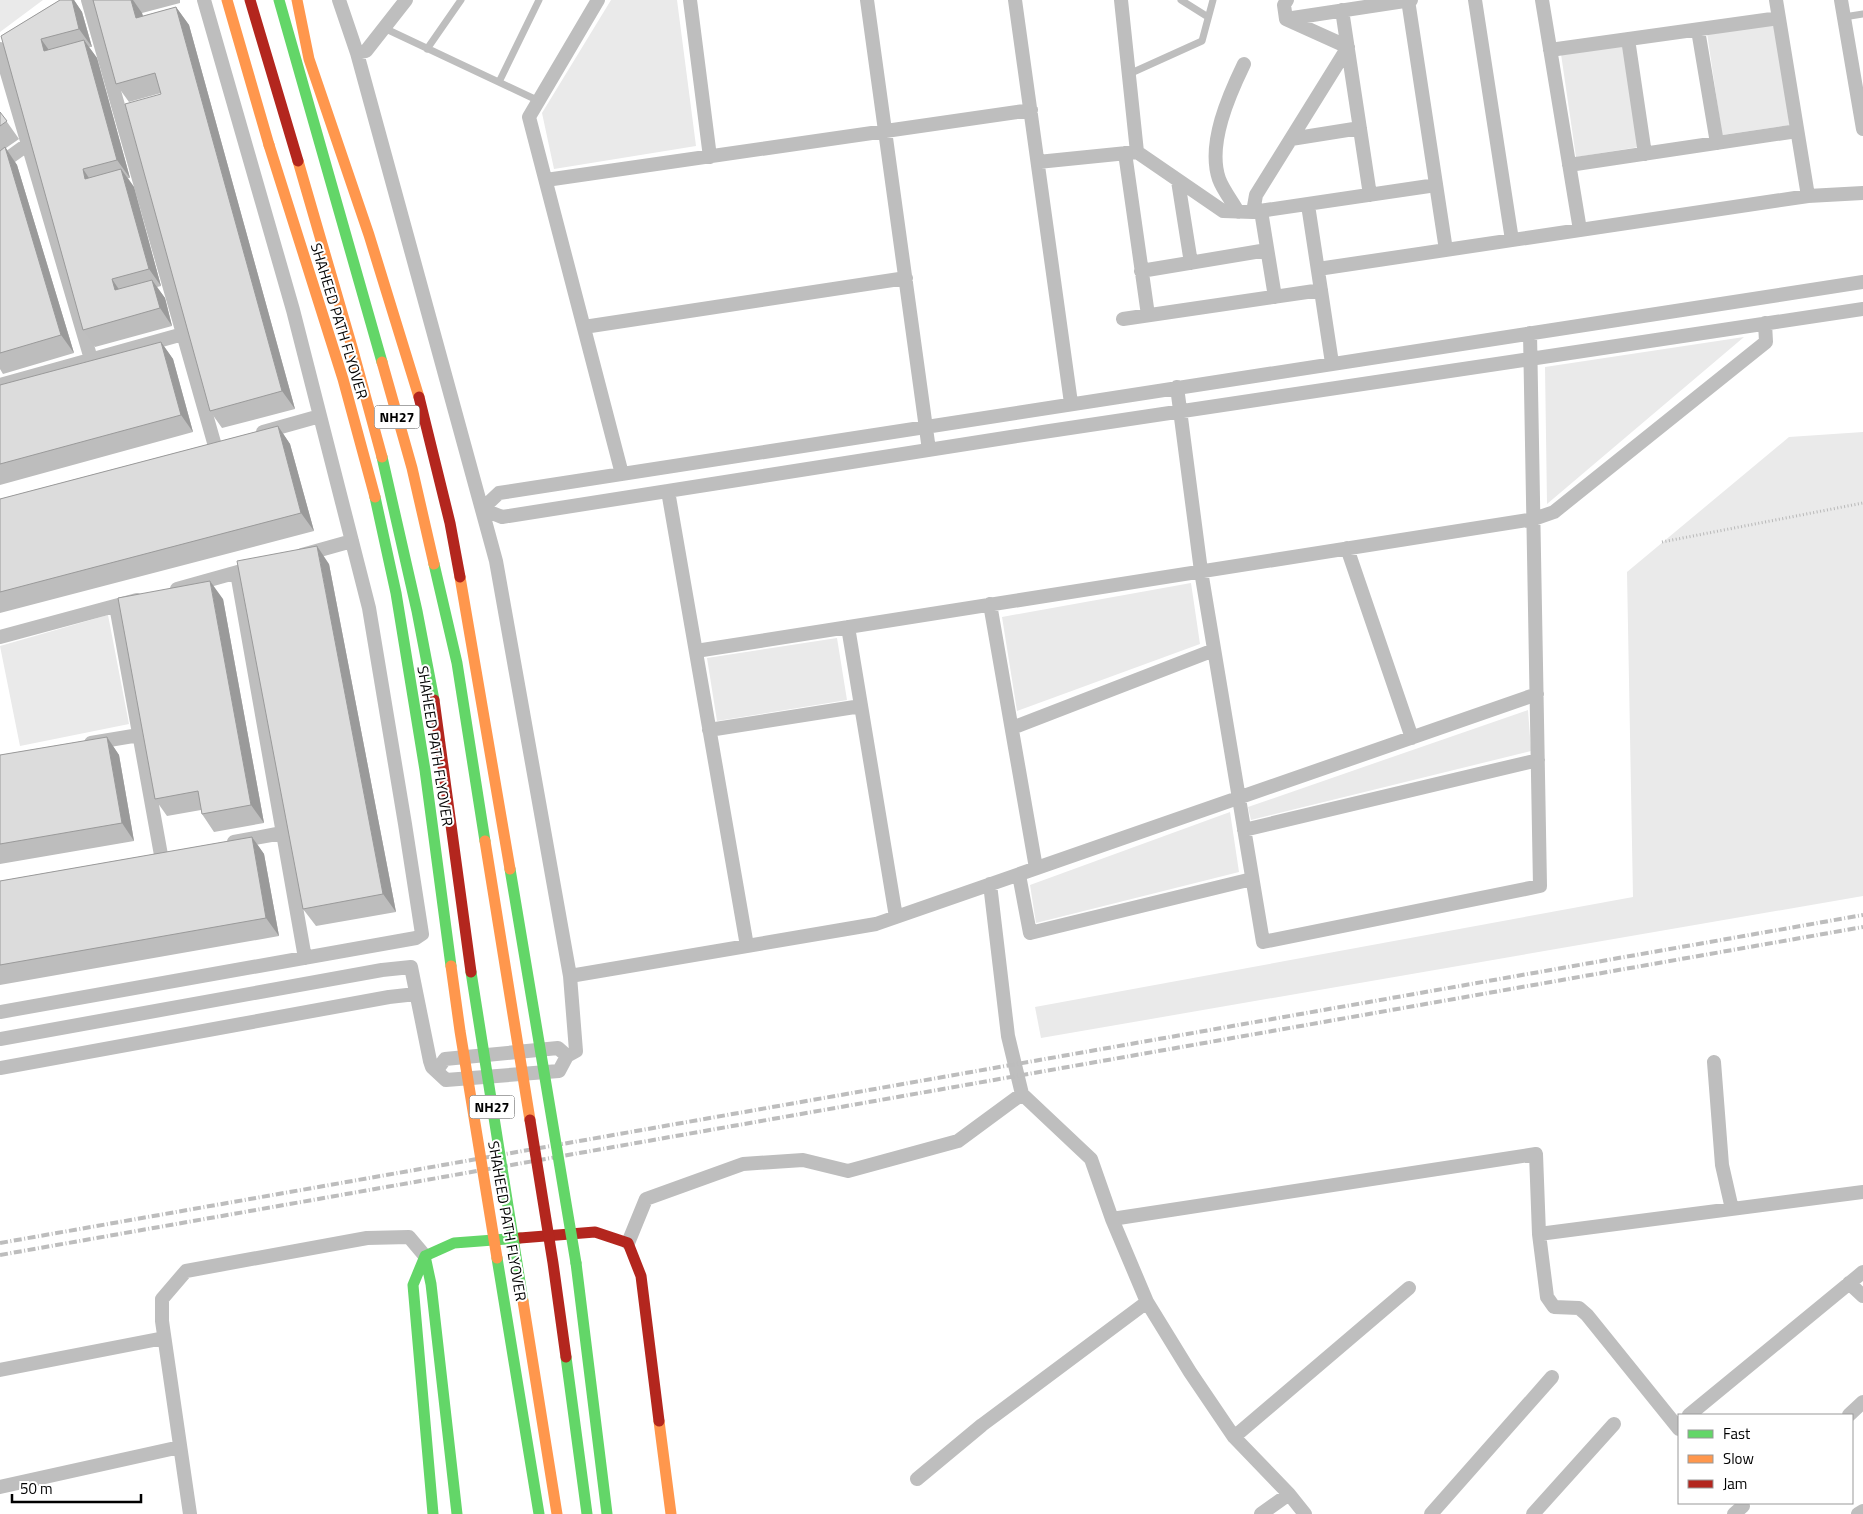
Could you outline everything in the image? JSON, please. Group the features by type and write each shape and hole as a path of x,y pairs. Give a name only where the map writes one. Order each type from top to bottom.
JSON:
{"main road":[{"name":"SHAHEED PATH FLYOVER","path":"227,0 269,145 343,379 380,515 425,770 460,1031 539,1514"},
{"name":"SHAHEED PATH FLYOVER","path":"250,0 337,291 393,502 434,700 479,1031 556,1514"},
{"name":"SHAHEED PATH FLYOVER","path":"279,0 412,468 457,663 553,1263 587,1514"},
{"path":"297,0 309,59 369,235 424,415 450,523 576,1263 607,1514"},
{"path":"410,680 434,700"},
{"path":"485,841 492,763"},
{"path":"433,1514 413,1285 425,1256 454,1243 595,1232 628,1243 641,1276 671,1514"},
{"path":"425,1256 431,1284 458,1514"}],"street":[{"path":"88,0 215,446"},
{"path":"0,1012 416,938 422,934 369,608 293,310 204,0"},
{"path":"0,1040 382,970 411,967 430,1062 446,1080 559,1070 567,1056 576,1050 570,976 496,562 357,53 339,0"},
{"path":"357,53 366,51 406,0"},
{"path":"598,0 529,116 622,474"},
{"path":"690,0 710,157"},
{"path":"868,0 929,450"},
{"path":"1015,0 1071,403"},
{"path":"1121,0 1129,74 1131,153 1141,271 1148,315"},
{"path":"1286,19 1284,5 1287,0"},
{"path":"1286,19 1410,0 1446,250"},
{"path":"1475,0 1512,240"},
{"path":"1542,0 1580,230"},
{"path":"1776,0 1808,196"},
{"path":"1842,0 1863,129"},
{"path":"1342,10 1370,195"},
{"path":"1550,50 1779,18"},
{"path":"1286,19 1348,48"},
{"path":"1698,30 1717,143"},
{"path":"1628,40 1645,154"},
{"path":"3,44 28,144 91,359"},
{"path":"1251,212 1256,195 1348,48"},
{"path":"1244,64 1214,147 1219,179 1251,212 1267,250 1274,297"},
{"path":"546,180 1030,110"},
{"path":"1291,139 1360,128"},
{"path":"1569,165 1797,131"},
{"path":"0,164 28,144"},
{"path":"1038,162 1131,153 1223,211 1251,212 1436,185"},
{"path":"1178,181 1191,263"},
{"path":"1318,270 1808,196 1863,193"},
{"path":"1308,205 1332,363"},
{"path":"1141,271 1267,250"},
{"path":"584,327 906,278"},
{"path":"482,509 499,494 1071,403 1863,282"},
{"path":"1123,319 1321,290"},
{"path":"482,509 502,518 929,450 1863,309"},
{"path":"696,651 1534,519 1554,512 1766,342 1765,323"},
{"path":"1177,387 1201,571 1263,942 1540,886 1530,333"},
{"path":"0,385 183,334"},
{"path":"253,435 320,416"},
{"path":"668,491 747,946"},
{"path":"285,560 352,541"},
{"path":"1347,548 1412,738"},
{"path":"0,637 256,568"},
{"path":"236,573 305,958"},
{"path":"990,604 1036,868"},
{"path":"116,606 161,855"},
{"path":"848,627 896,917"},
{"path":"1012,728 1214,650"},
{"path":"570,976 876,924 1537,694"},
{"path":"709,730 861,706"},
{"path":"74,746 139,735"},
{"path":"1244,830 1538,760"},
{"path":"217,845 282,833"},
{"path":"1019,875 1030,933 1252,879"},
{"path":"990,884 1008,1036 1022,1094 1091,1159 1112,1219 1147,1302 1190,1372 1234,1437 1289,1494 1305,1514"},
{"path":"0,1068 389,997 416,994"},
{"path":"437,1070 445,1059 558,1048 567,1056"},
{"path":"1714,1062 1722,1165 1732,1209"},
{"path":"628,1243 646,1198 743,1164 803,1160 848,1171 958,1141 1022,1094"},
{"path":"1112,1219 1536,1154 1539,1234 1547,1297 1554,1307 1579,1308 1587,1314 1678,1426"},
{"path":"1539,1234 1863,1192"},
{"path":"190,1514 162,1321 162,1299 186,1271 367,1238 409,1237 425,1256"},
{"path":"1690,1414 1863,1272"},
{"path":"1849,1283 1863,1296"},
{"path":"1234,1437 1409,1288"},
{"path":"917,1479 982,1425 1147,1302"},
{"path":"0,1370 164,1338"},
{"path":"1431,1514 1552,1377"},
{"path":"1850,1414 1863,1402"},
{"path":"1533,1514 1614,1424"},
{"path":"0,1487 180,1447"},
{"path":"1261,1514 1289,1494"},
{"path":"1858,1514 1863,1511"}],"lane":[{"path":"427,48 461,0"},
{"path":"499,82 539,0"},
{"path":"1181,0 1208,17"},
{"path":"1129,74 1202,41 1213,0"},
{"path":"1844,17 1863,14"},
{"path":"384,28 539,101"}],"path":[{"path":"1662,542 1863,503"}],"shaded area":[{"path":"0,0 43,0 0,32"},
{"path":"611,0 677,0 696,146 554,169 542,113"},
{"path":"1775,23 1790,125 1722,135 1707,33"},
{"path":"1624,45 1639,147 1576,157 1561,54"},
{"path":"1744,337 1547,504 1545,367"},
{"path":"1863,432 1863,896 1041,1038 1035,1007 1633,897 1627,572 1789,437"},
{"path":"1191,583 1200,644 1017,711 1002,617"},
{"path":"108,615 129,724 20,746 0,646"},
{"path":"837,638 847,700 717,721 707,658"},
{"path":"1528,710 1531,751 1251,820 1248,807"},
{"path":"1230,812 1239,872 1036,923 1030,885"}],"building":[{"path":"60,0 72,0 79,29 41,39 44,51 84,40 117,160 83,169 85,179 121,169 149,269 112,279 115,290 152,280 160,308 83,330 1,36"},
{"path":"93,0 131,0 136,18 176,7 282,391 210,411 125,104 161,94 155,73 116,84"},
{"path":"0,112 7,121 0,126"},
{"path":"5,147 61,335 0,353 0,151"},
{"path":"161,342 181,415 0,464 0,385"},
{"path":"278,426 301,513 0,592 0,499"},
{"path":"317,546 383,894 303,909 237,561"},
{"path":"210,581 251,805 202,814 198,791 155,799 118,598"},
{"path":"107,737 122,823 0,844 0,755"},
{"path":"252,837 266,918 0,965 0,881"}],"railway":[{"path":"0,1243 1863,915"},
{"path":"0,1255 1863,927"}],"traffic: fast":[{"path":"279,0 382,362"},
{"path":"382,457 417,611 434,700"},
{"path":"375,497 396,593 425,770 451,966"},
{"path":"434,564 457,663 485,841"},
{"path":"510,869 576,1263"},
{"path":"471,972 523,1301"},
{"path":"433,1514 413,1285 425,1256 454,1243 520,1238"},
{"path":"425,1256 431,1284 457,1514"},
{"path":"497,1258 539,1514"},
{"path":"576,1263 607,1514"},
{"path":"566,1357 587,1514"}],"traffic: slow":[{"path":"227,0 269,145"},
{"path":"297,0 309,59 369,235 419,397"},
{"path":"269,145 343,379 375,497"},
{"path":"298,161 382,457"},
{"path":"382,362 412,468 434,564"},
{"path":"460,577 510,869"},
{"path":"485,841 530,1120"},
{"path":"451,966 497,1258"},
{"path":"523,1301 557,1514"},
{"path":"659,1421 671,1514"}],"traffic: jam":[{"path":"250,0 298,161"},
{"path":"419,397 450,523 460,577"},
{"path":"434,700 471,972"},
{"path":"530,1120 566,1357"},
{"path":"520,1238 595,1232 628,1243 641,1276 659,1421"}]}
